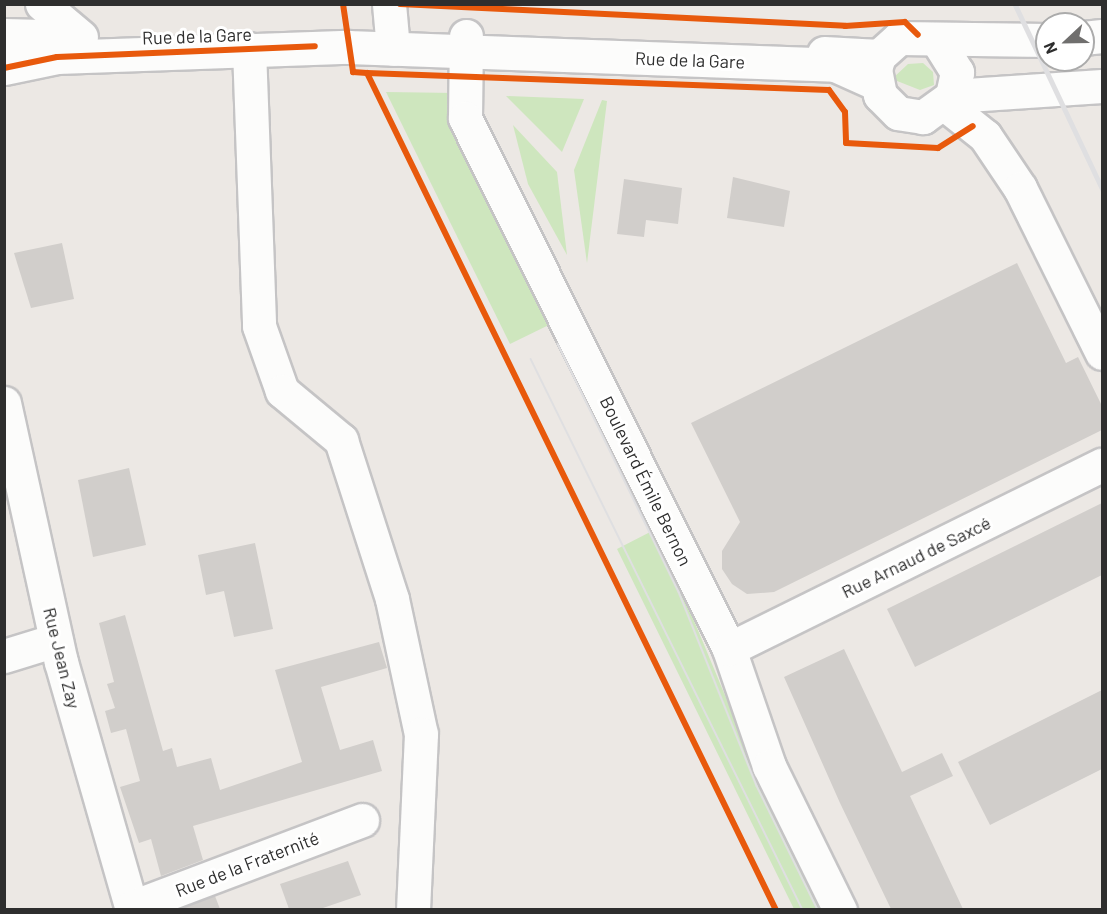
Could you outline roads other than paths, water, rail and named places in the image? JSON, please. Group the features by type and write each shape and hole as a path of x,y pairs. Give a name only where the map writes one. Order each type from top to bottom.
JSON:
{"street":[{"path":"42,4 81,38"},
{"name":"Rue de la Gare","path":"4,34 81,38 323,29 392,29 466,44 835,65 877,70"},
{"name":"Rue de la Gare","path":"4,68 57,57 249,49 392,29"},
{"path":"1035,40 899,38 877,70 888,105 910,117 949,101 1102,86"},
{"path":"937,40 957,72 949,101"},
{"name":"Boulevard Émile Bernon","path":"466,44 465,118 729,649 769,766 840,909"},
{"path":"249,49 259,326 282,391 341,440 392,599 421,734 413,909"},
{"path":"949,101 985,136 1020,188 1102,353"},
{"name":"Rue Jean Zay","path":"4,403 12,472 56,640 132,908"},
{"name":"Rue Arnaud de Saxcé","path":"729,649 1102,465"},
{"path":"4,656 56,640"},
{"name":"Rue de la Fraternité","path":"132,908 362,820"}],"tram line":[{"path":"558,344 679,592 757,786 818,910"},
{"path":"531,359 803,910"}],"railway":[{"path":"1015,4 1102,188"}]}
